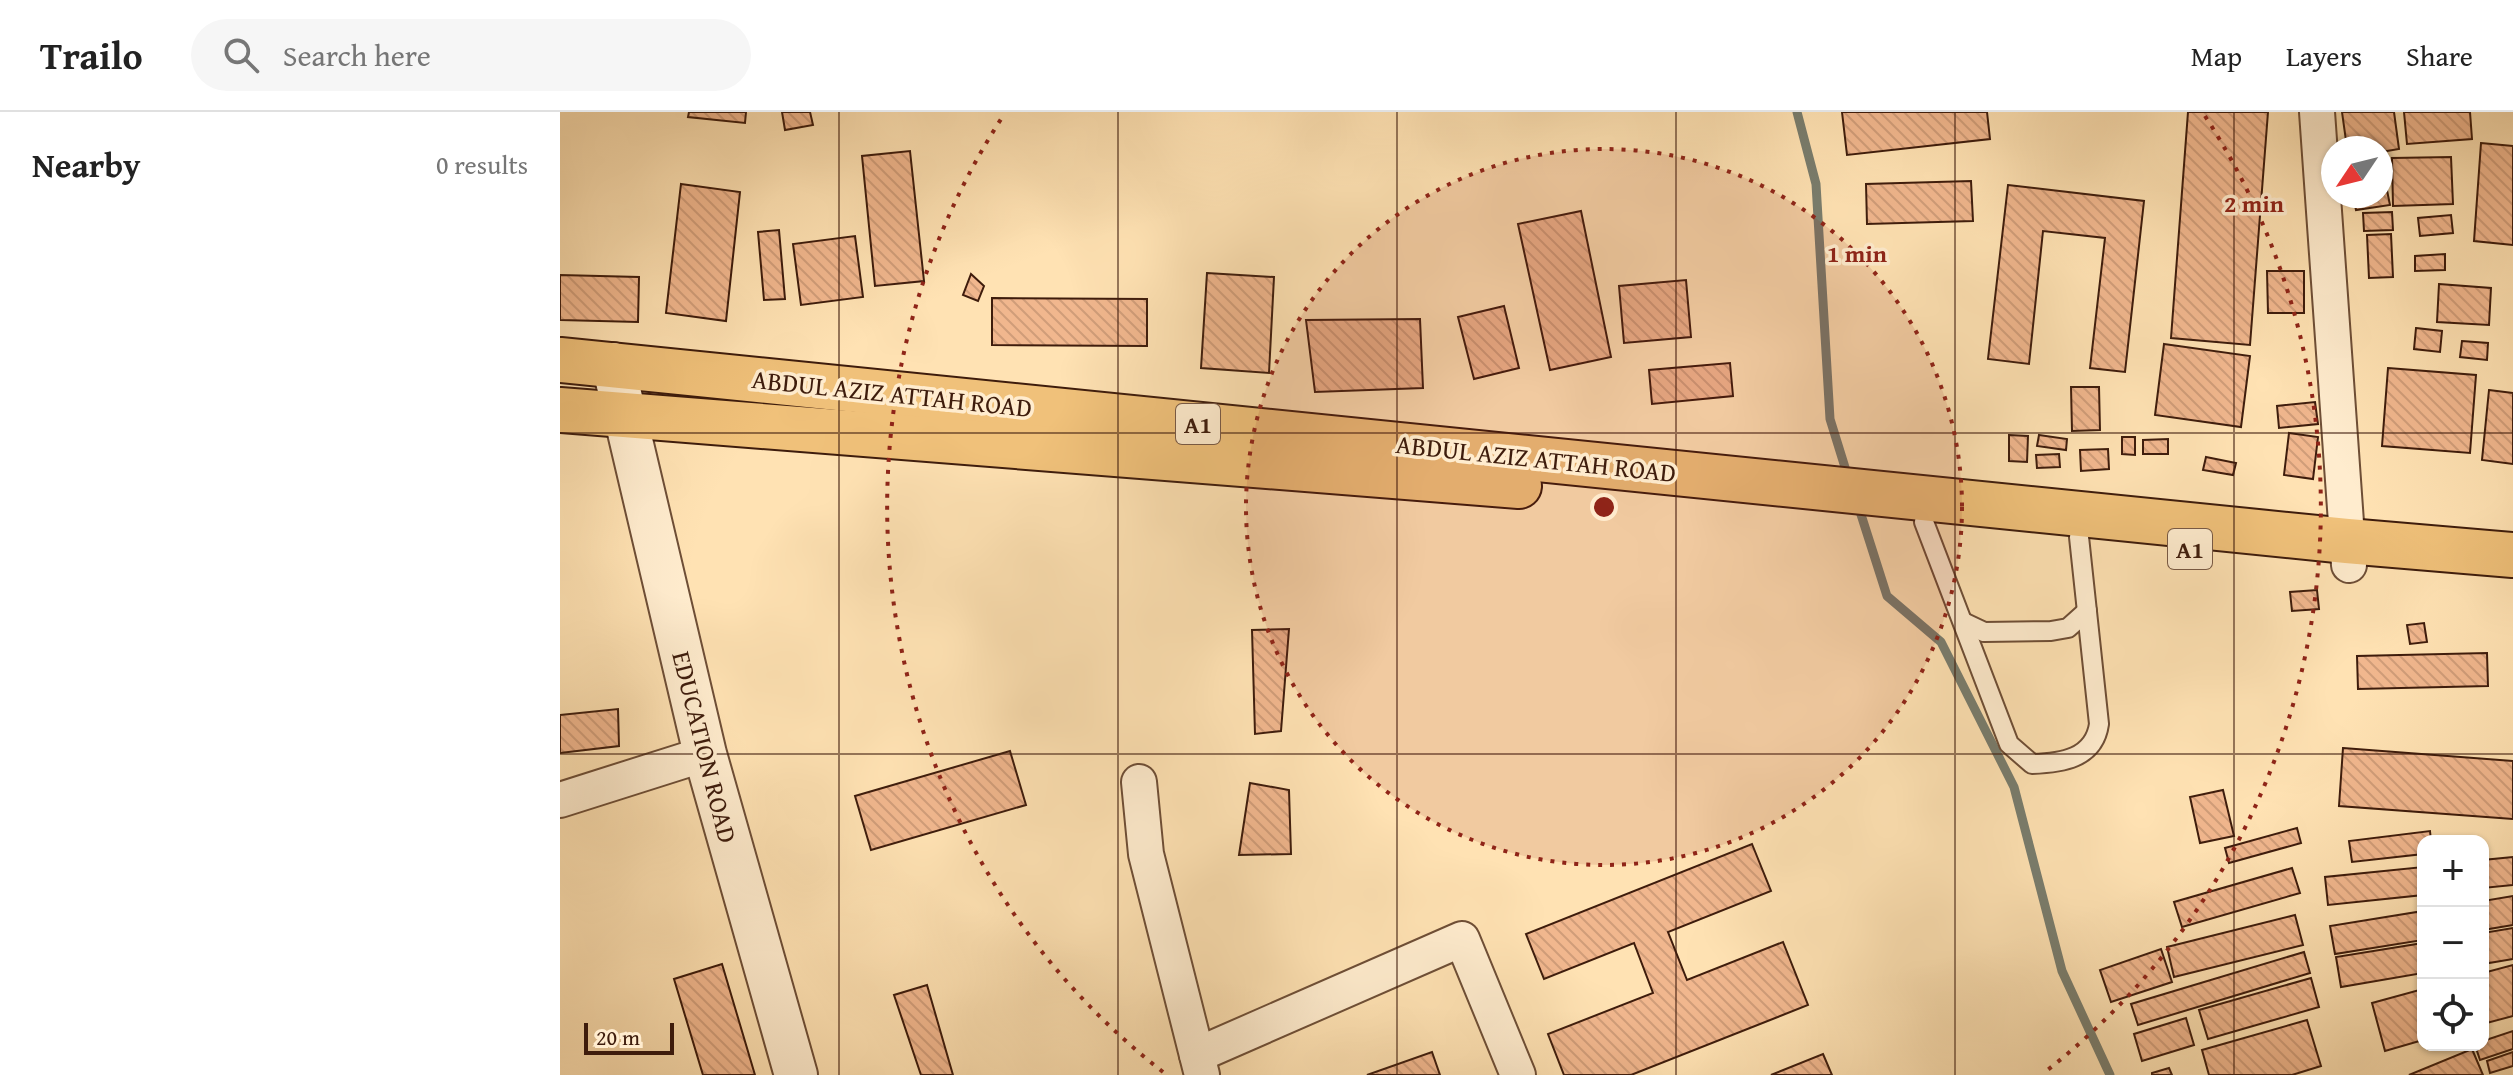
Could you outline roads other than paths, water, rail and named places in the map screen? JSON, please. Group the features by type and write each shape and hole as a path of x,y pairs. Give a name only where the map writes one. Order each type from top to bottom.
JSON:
{"highway":[{"name":"ABDUL AZIZ ATTAH ROAD","path":"560,360 2348,553 2513,579"},
{"name":"ABDUL AZIZ ATTAH ROAD","path":"560,410 1854,502 1924,522 2079,537 2348,553 2513,555"}],"street":[{"path":"2317,112 2348,553"},
{"name":"EDUCATION ROAD","path":"613,364 705,754 796,1075"},
{"path":"560,800 705,754"},
{"path":"1139,782 1146,854 1200,1065 1462,939 1518,1075"}],"lane":[{"path":"1924,522 2009,744 2032,764 2058,763 2075,757 2097,737 2099,724 2079,537"},
{"path":"1965,623 1984,632 2051,631 2068,628 2087,611"}],"waterway":[{"path":"1797,112 1816,184 1830,419 1848,477"},
{"path":"1857,502 1887,596 1941,642 2014,787 2062,971 2110,1075"}]}
